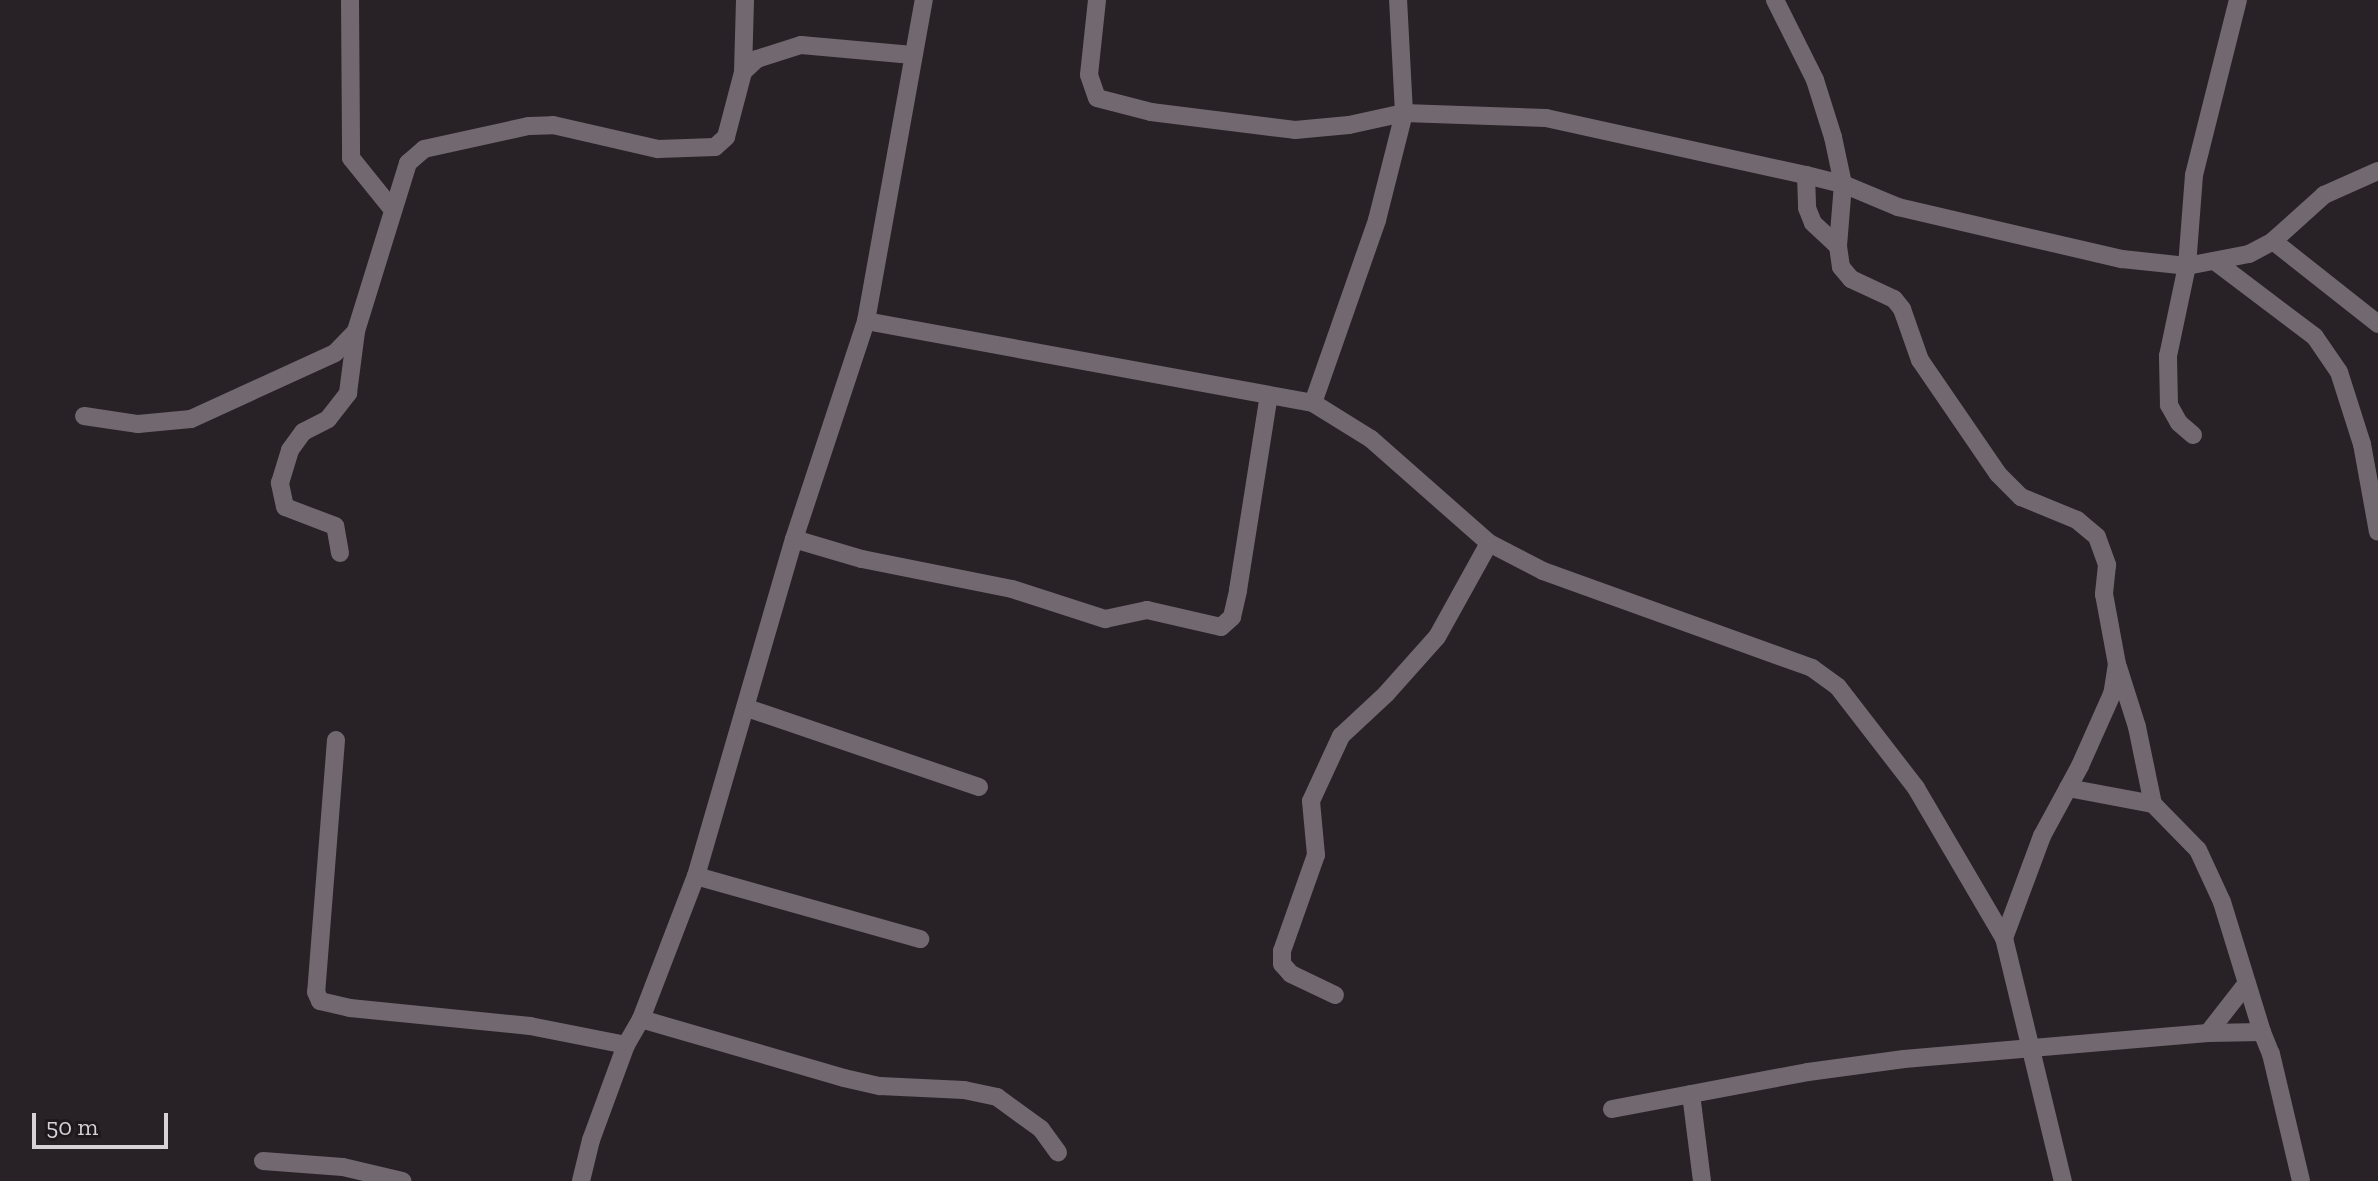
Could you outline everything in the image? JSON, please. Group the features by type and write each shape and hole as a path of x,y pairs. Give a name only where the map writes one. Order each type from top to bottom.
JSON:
{"street":[{"path":"350,0 351,158 393,210"},
{"path":"340,553 335,526 285,507 280,483 290,450 303,432 328,419 348,393 356,331 408,163 424,149 529,126 578,129 658,149 715,147 726,137 743,72 745,0"},
{"path":"581,1181 591,1140 626,1045 641,1019 696,876 794,539 866,321 924,0"},
{"path":"1097,0 1089,75 1097,98 1151,112 1295,130 1349,125 1404,113 1546,118 1843,184 1898,207 2122,259 2187,266 2249,254 2273,241 2324,195 2378,171"},
{"path":"1313,403 1377,220 1404,113 1398,0"},
{"path":"1775,0 1815,80 1833,137 1843,184 1838,246 1841,267 1851,279 1894,299 1902,309 1920,360 1998,474 2021,497 2077,520 2097,537 2107,565 2104,594 2117,664 2137,727 2153,804 2198,850 2222,902 2271,1054 2301,1181"},
{"path":"2193,435 2179,423 2169,405 2168,370 2187,266 2194,175 2238,0"},
{"path":"743,72 757,59 801,45 913,55"},
{"path":"1806,175 1807,208 1813,223 1838,246"},
{"path":"2273,241 2378,324"},
{"path":"2216,262 2315,337 2339,372 2362,444 2378,532"},
{"path":"866,321 1313,403 1371,439 1489,543 1543,571 1812,668 1838,687 1916,788 2004,938 2063,1181"},
{"path":"84,416 138,424 191,419 335,353 356,331"},
{"path":"794,539 862,559 1012,589 1105,619 1147,610 1221,627 1232,617 1238,590 1269,395"},
{"path":"1335,995 1291,974 1282,964 1282,951 1316,855 1311,801 1341,736 1386,694 1437,637 1489,543"},
{"path":"2004,938 2042,836 2112,694 2117,664"},
{"path":"747,708 979,787"},
{"path":"336,740 316,992 320,1001 350,1008 530,1026 626,1045"},
{"path":"2068,788 2153,804"},
{"path":"696,876 920,939"},
{"path":"2208,1033 2247,983"},
{"path":"641,1019 880,1086 964,1090 997,1097 1041,1129 1058,1152"},
{"path":"1612,1109 1808,1072 2032,1048 2208,1033 2262,1032"},
{"path":"1691,1094 1702,1181"},
{"path":"263,1161 343,1167 402,1181"}]}
